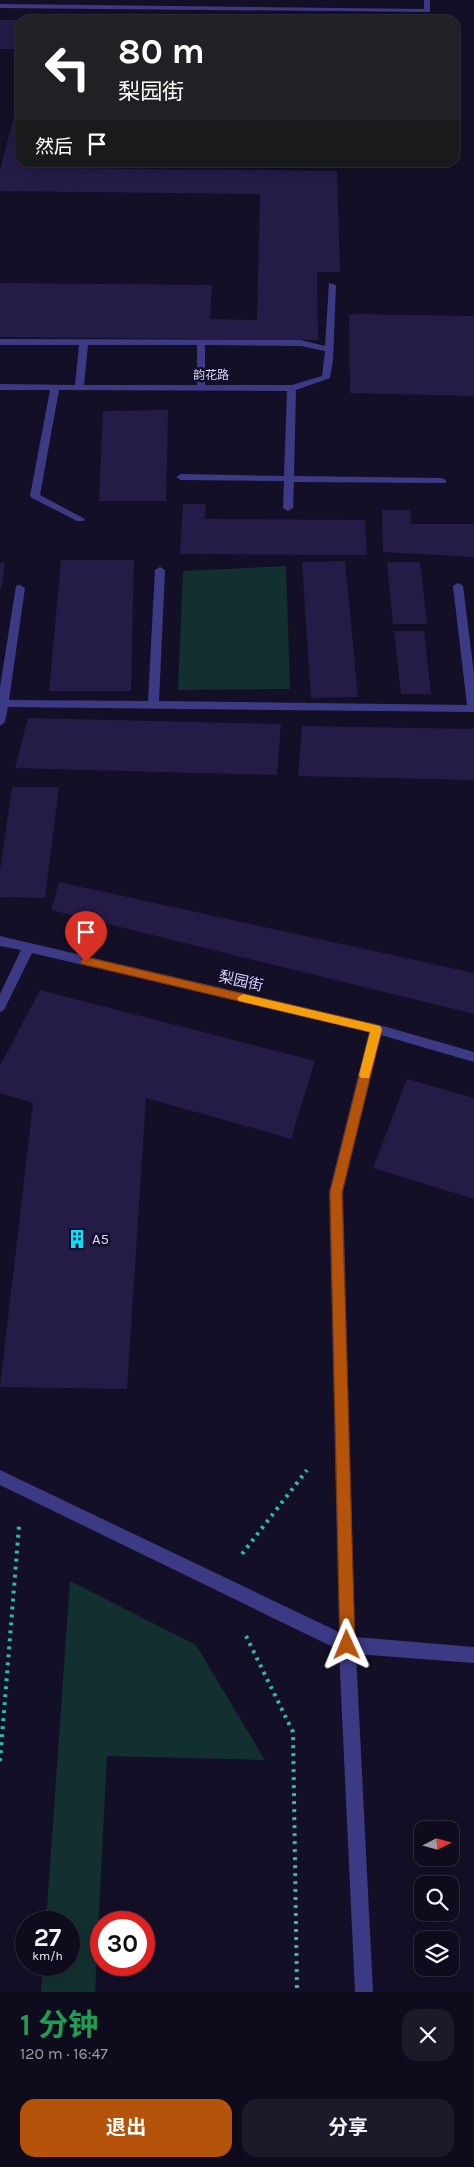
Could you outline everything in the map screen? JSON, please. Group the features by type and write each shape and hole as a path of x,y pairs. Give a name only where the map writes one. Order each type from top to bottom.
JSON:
{"street":[{"path":"0,6 428,11 427,0"},
{"name":"韵花路","path":"0,387 292,388 326,378 332,284"},
{"path":"0,342 300,343 329,349"},
{"path":"79,387 84,342"},
{"path":"201,343 201,388"},
{"path":"56,387 35,496 80,519"},
{"path":"288,508 292,388"},
{"path":"181,477 442,481"},
{"path":"153,704 160,570"},
{"path":"3,703 474,709 458,586"},
{"path":"0,722 20,588"},
{"name":"梨园街","path":"0,942 376,1029 474,1057"},
{"path":"0,1007 28,948"},
{"path":"364,1992 347,1645 336,1192 376,1029"},
{"path":"0,1477 347,1645 474,1655"}],"path":[{"path":"297,1992 292,1732 219,1582 342,1427"},
{"path":"0,1761 22,1488"}],"green space":[{"path":"286,566 290,689 178,690 183,571"},
{"path":"70,1581 196,1645 265,1760 107,1756 99,1911 90,1911 90,1976 96,1976 95,1992 41,1992 42,1976 80,1976 80,1911 47,1911"}],"building":[{"path":"0,20 15,20 15,49 0,49"},
{"path":"15,112 15,167 337,171 340,272 317,272 318,340 0,337 0,283 212,285 210,319 257,320 260,194 0,191 0,170"},
{"path":"349,314 474,316 474,396 350,393"},
{"path":"168,410 166,501 99,501 103,411"},
{"path":"183,504 206,504 205,519 365,520 367,555 180,554"},
{"path":"382,510 410,510 411,524 474,524 474,557 383,552"},
{"path":"61,560 134,560 131,691 49,691"},
{"path":"345,561 358,697 311,698 302,562"},
{"path":"387,562 420,562 427,624 393,624"},
{"path":"0,563 5,563 1,589 0,589"},
{"path":"394,631 424,631 431,694 401,694"},
{"path":"28,718 281,724 277,775 15,768"},
{"path":"302,726 474,729 474,780 298,776"},
{"path":"12,787 59,787 45,898 0,897 0,870"},
{"path":"59,882 474,973 474,1014 51,910"},
{"name":"A5","path":"40,990 315,1061 291,1139 146,1098 127,1389 0,1387 33,1103 0,1093 0,1066"},
{"path":"407,1079 474,1098 474,1199 373,1168"}],"slow traffic":[{"path":"243,998 376,1029 365,1075"}],"place":[{"name":"A5","path":"77,1239"}],"route":[{"path":"86,962 376,1029 336,1192 347,1645"}]}
